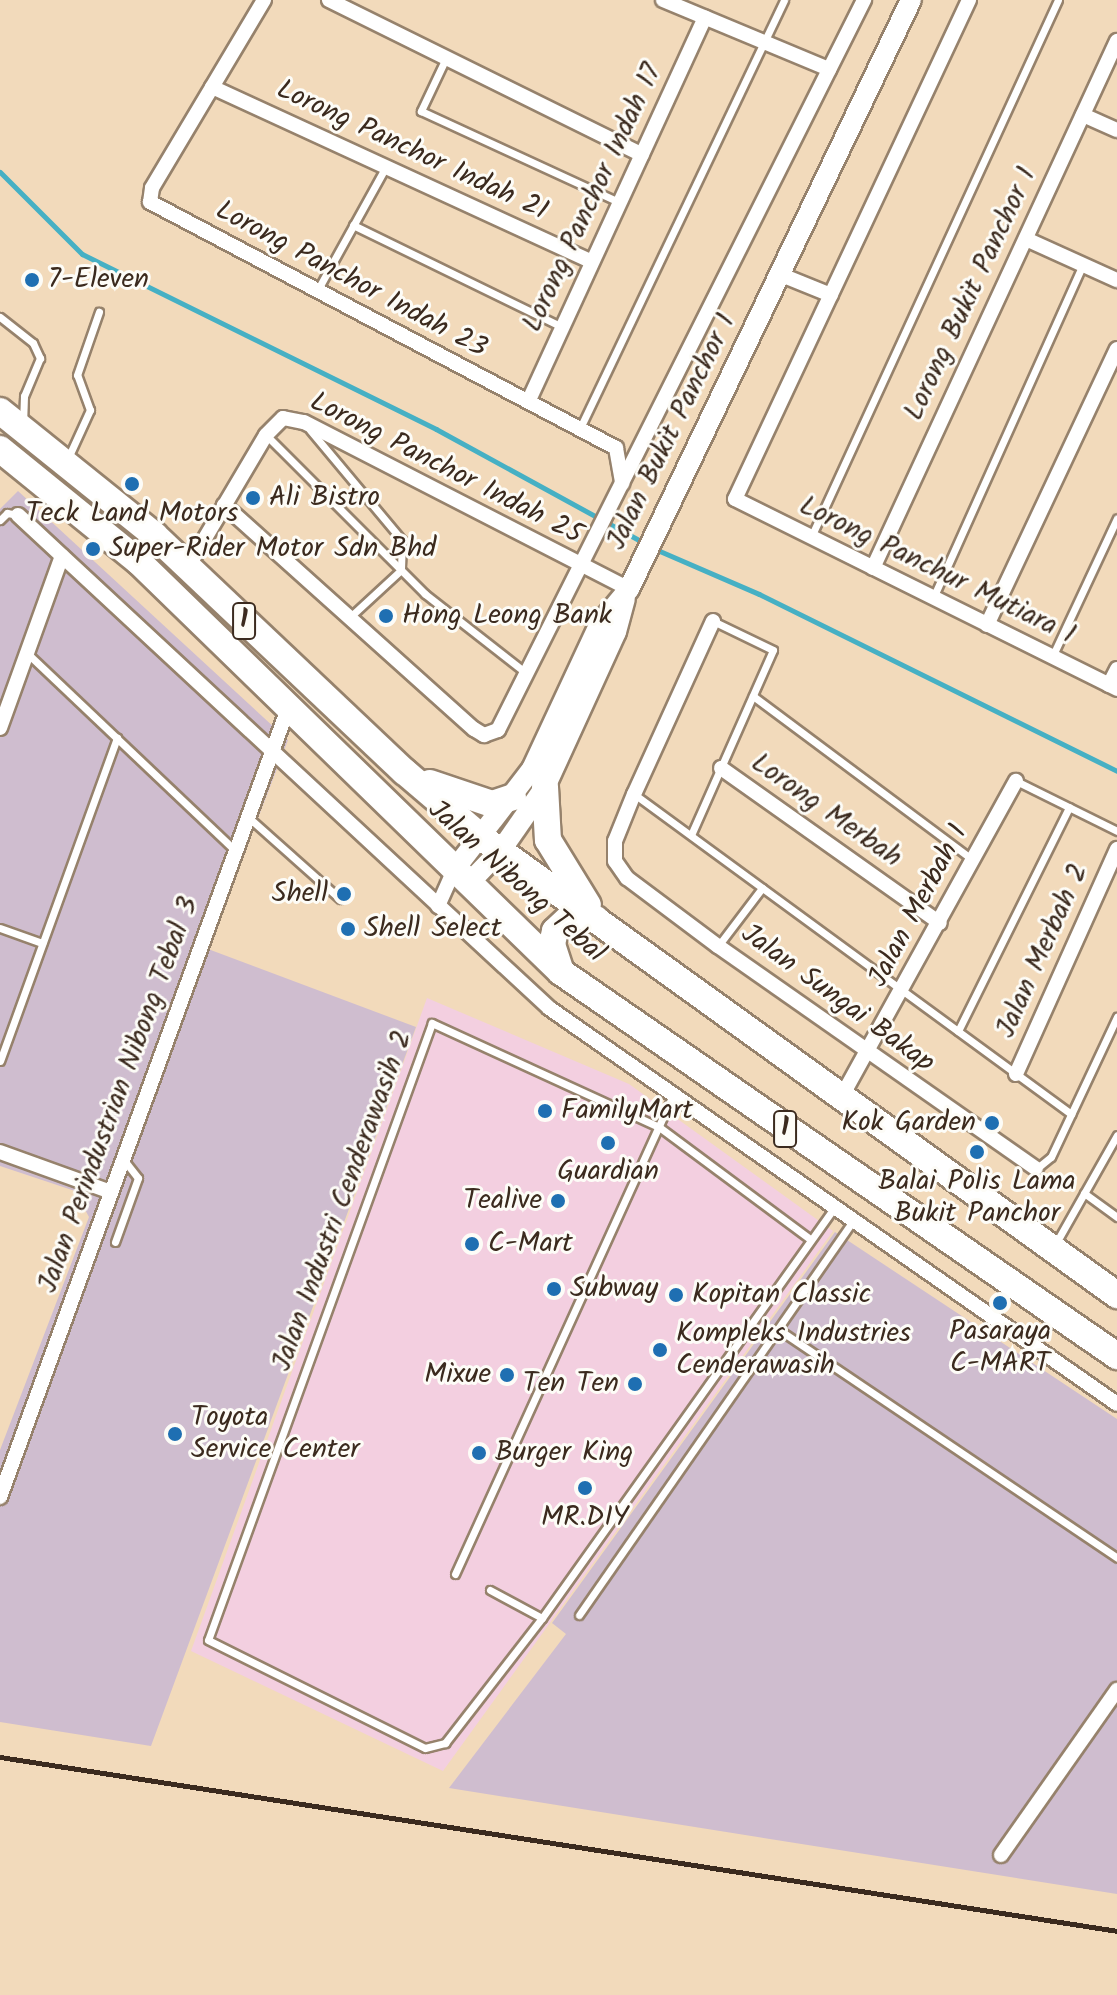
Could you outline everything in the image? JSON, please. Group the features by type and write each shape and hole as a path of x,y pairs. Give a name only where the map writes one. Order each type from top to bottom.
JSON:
{"highway":[{"name":"Jalan Nibong Tebal","path":"0,411 188,567 405,772 491,843 1117,1295"},
{"name":"Jalan Nibong Tebal","path":"0,449 138,561 287,711 561,972 1117,1356"},
{"path":"405,772 470,800 492,804 513,797"},
{"path":"545,787 548,840 596,919"},
{"path":"561,972 552,944 555,931 572,915 596,919"}],"street":[{"path":"212,87 264,0"},
{"path":"329,0 642,155"},
{"path":"663,0 829,69"},
{"name":"Jalan Bukit Panchor 1","path":"349,617 474,729 484,735 498,730 864,0"},
{"name":"Jalan Bukit Panchor 1","path":"461,877 491,843 513,797 532,769 599,625 629,588 911,0"},
{"path":"779,274 831,295 969,0"},
{"name":"Lorong Panchor Indah 17","path":"529,400 705,18"},
{"name":"Lorong Bukit Panchor 1","path":"873,568 1117,41"},
{"name":"Lorong Panchor Indah 21","path":"212,87 384,170 591,261"},
{"name":"Lorong Panchor Indah 23","path":"212,87 152,188 150,202 616,448 622,484"},
{"path":"1083,115 1117,130"},
{"path":"1026,239 1117,280"},
{"name":"Lorong Panchur Mutiara 1","path":"831,295 735,499 1113,687"},
{"path":"987,625 1117,349"},
{"name":"Lorong Panchor Indah 25","path":"266,435 283,418 304,422 629,588"},
{"path":"188,567 266,435"},
{"path":"224,505 349,617"},
{"path":"18,515 549,1008 1117,1404"},
{"path":"0,728 62,556"},
{"path":"491,843 545,787 616,632 629,588"},
{"path":"634,794 713,621"},
{"path":"1113,687 1117,669"},
{"name":"Jalan Perindustrian Nibong Tebal 3","path":"0,1497 287,711"},
{"name":"Lorong Merbah","path":"721,768 940,923"},
{"name":"Jalan Merbah 1","path":"842,1096 903,992 1016,781"},
{"name":"Jalan Sungai Bakap","path":"634,794 615,841 615,861 627,878 868,1055 1036,1169"},
{"name":"Jalan Merbah 2","path":"1016,1074 1117,849"},
{"path":"438,906 461,877"},
{"path":"0,1153 111,1192"},
{"path":"1001,1855 1117,1690"}],"lane":[{"path":"580,428 784,0"},
{"path":"811,537 1058,0"},
{"path":"446,58 421,111 619,202"},
{"path":"317,291 384,170"},
{"path":"353,225 562,327"},
{"path":"933,598 1083,264"},
{"path":"65,463 90,410 77,375 99,312"},
{"path":"0,317 33,343 40,358 24,396 23,430"},
{"path":"304,422 402,540 401,570 349,617"},
{"path":"266,435 401,570 526,673"},
{"path":"0,520 7,513 18,515"},
{"path":"1052,657 1117,518"},
{"path":"691,835 773,650 713,621"},
{"path":"27,653 236,851"},
{"path":"753,696 974,860"},
{"path":"0,1061 117,738"},
{"path":"1016,781 1117,831"},
{"path":"634,794 1071,1114"},
{"path":"958,1031 1069,807"},
{"path":"248,817 340,899"},
{"path":"718,946 762,888"},
{"path":"0,928 42,943"},
{"path":"1036,1169 1051,1157 1117,1017"},
{"name":"Jalan Industri Cenderawasih 2","path":"542,1618 445,1743 425,1748 208,1640 432,1023 659,1127 810,1239"},
{"path":"455,1574 674,1094"},
{"path":"1053,1248 1117,1135"},
{"path":"115,1242 138,1178 123,1159"},
{"path":"1084,1193 1117,1217"},
{"path":"490,1590 542,1618 834,1208"},
{"path":"579,1615 853,1221"},
{"path":"778,1329 1117,1558"}],"shaded area":[{"path":"18,491 288,740 208,949 416,1027 151,1746 0,1722 0,1450 89,1217 75,1191 0,1166 0,509"},
{"path":"427,998 629,1084 833,1231 443,1771 191,1651"},
{"path":"835,1232 1117,1419 1117,1894 449,1788 566,1634 552,1623"}],"waterway":[{"path":"0,172 82,254 436,429 646,544"},
{"path":"655,549 759,594 1117,771"}],"railway":[{"path":"0,1757 1117,1931"}],"place":[{"name":"7-Eleven","path":"32,280"},
{"name":"Teck Land Motors","path":"132,484"},
{"name":"Ali Bistro","path":"253,498"},
{"name":"Super-Rider Motor Sdn Bhd","path":"93,549"},
{"name":"Hong Leong Bank","path":"386,616"},
{"name":"Shell","path":"344,894"},
{"name":"Shell Select","path":"348,929"},
{"name":"FamilyMart","path":"545,1111"},
{"name":"Kok Garden","path":"992,1123"},
{"name":"Guardian","path":"608,1143"},
{"name":"Balai Polis Lama Bukit Panchor","path":"977,1152"},
{"name":"Tealive","path":"558,1201"},
{"name":"C-Mart","path":"472,1244"},
{"name":"Subway","path":"554,1289"},
{"name":"Kopitan Classic","path":"676,1295"},
{"name":"Pasaraya C-MART","path":"1000,1303"},
{"name":"Kompleks Industries Cenderawasih","path":"660,1350"},
{"name":"Mixue","path":"507,1375"},
{"name":"Ten Ten","path":"635,1384"},
{"name":"Toyota Service Center","path":"175,1434"},
{"name":"Burger King","path":"479,1453"},
{"name":"MR.DIY","path":"585,1488"}]}
